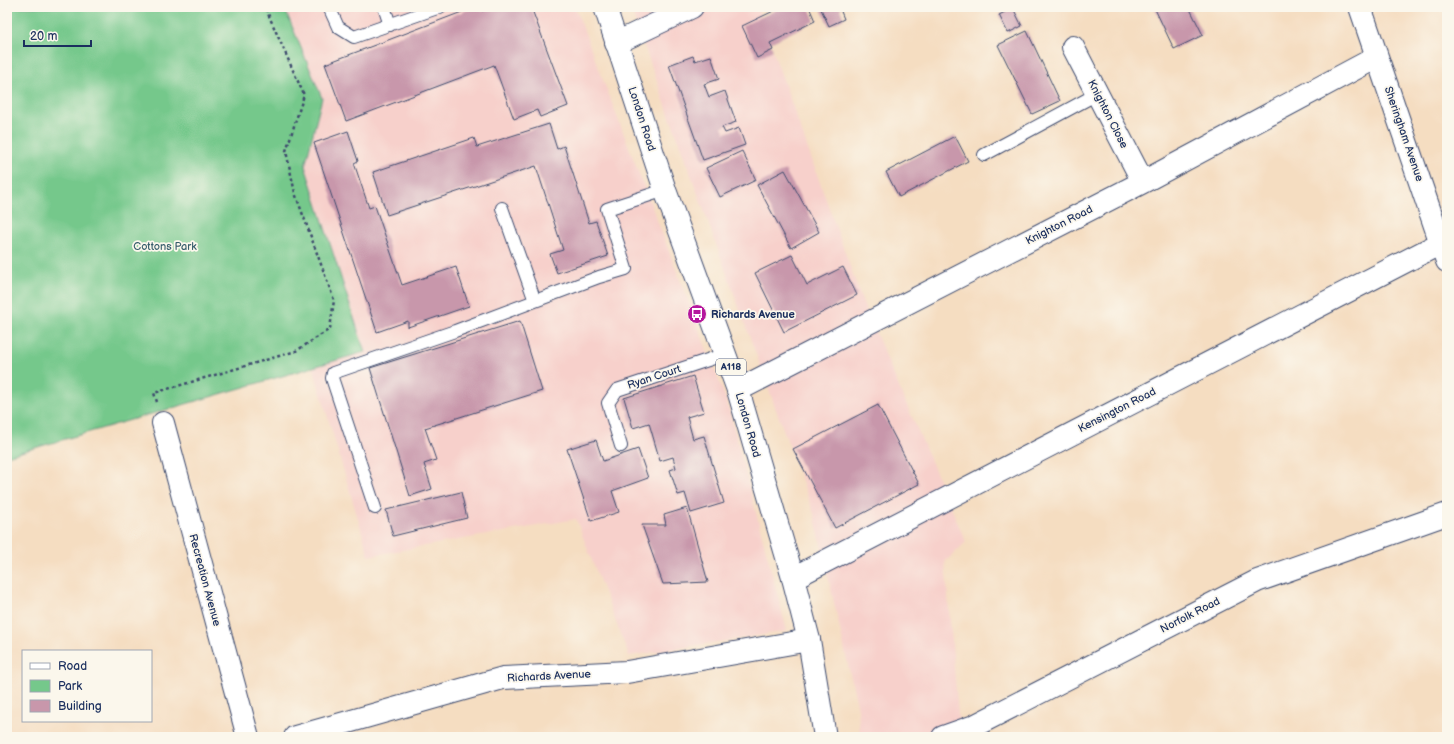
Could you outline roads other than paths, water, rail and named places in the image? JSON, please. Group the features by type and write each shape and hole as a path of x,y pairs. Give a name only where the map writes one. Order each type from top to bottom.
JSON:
{"street":[{"name":"London Road","path":"605,7 666,190 738,390 793,578 809,640 825,737"},
{"path":"616,43 692,7"},
{"name":"Sheringham Avenue","path":"1360,7 1444,252"},
{"name":"Knighton Close","path":"1073,47 1143,182"},
{"name":"Knighton Road","path":"738,390 1143,182 1377,57"},
{"name":"Kensington Road","path":"793,578 1444,252"},
{"name":"Recreation Avenue","path":"163,423 248,737"},
{"name":"Norfolk Road","path":"943,737 974,726 1257,581 1447,514"},
{"name":"Richards Avenue","path":"295,737 503,678 627,672 809,640"}],"lane":[{"path":"329,7 338,27 354,37 440,7"},
{"path":"384,7 390,25"},
{"path":"984,155 1097,94"},
{"path":"375,508 332,378 333,373 626,269 607,209 666,190"},
{"path":"502,208 535,301"},
{"name":"Ryan Court","path":"621,446 608,403 617,390 726,354"}],"place":[{"name":"Richards Avenue","path":"697,314"}],"park label":[{"name":"Cottons Park","path":"165,246"}]}
